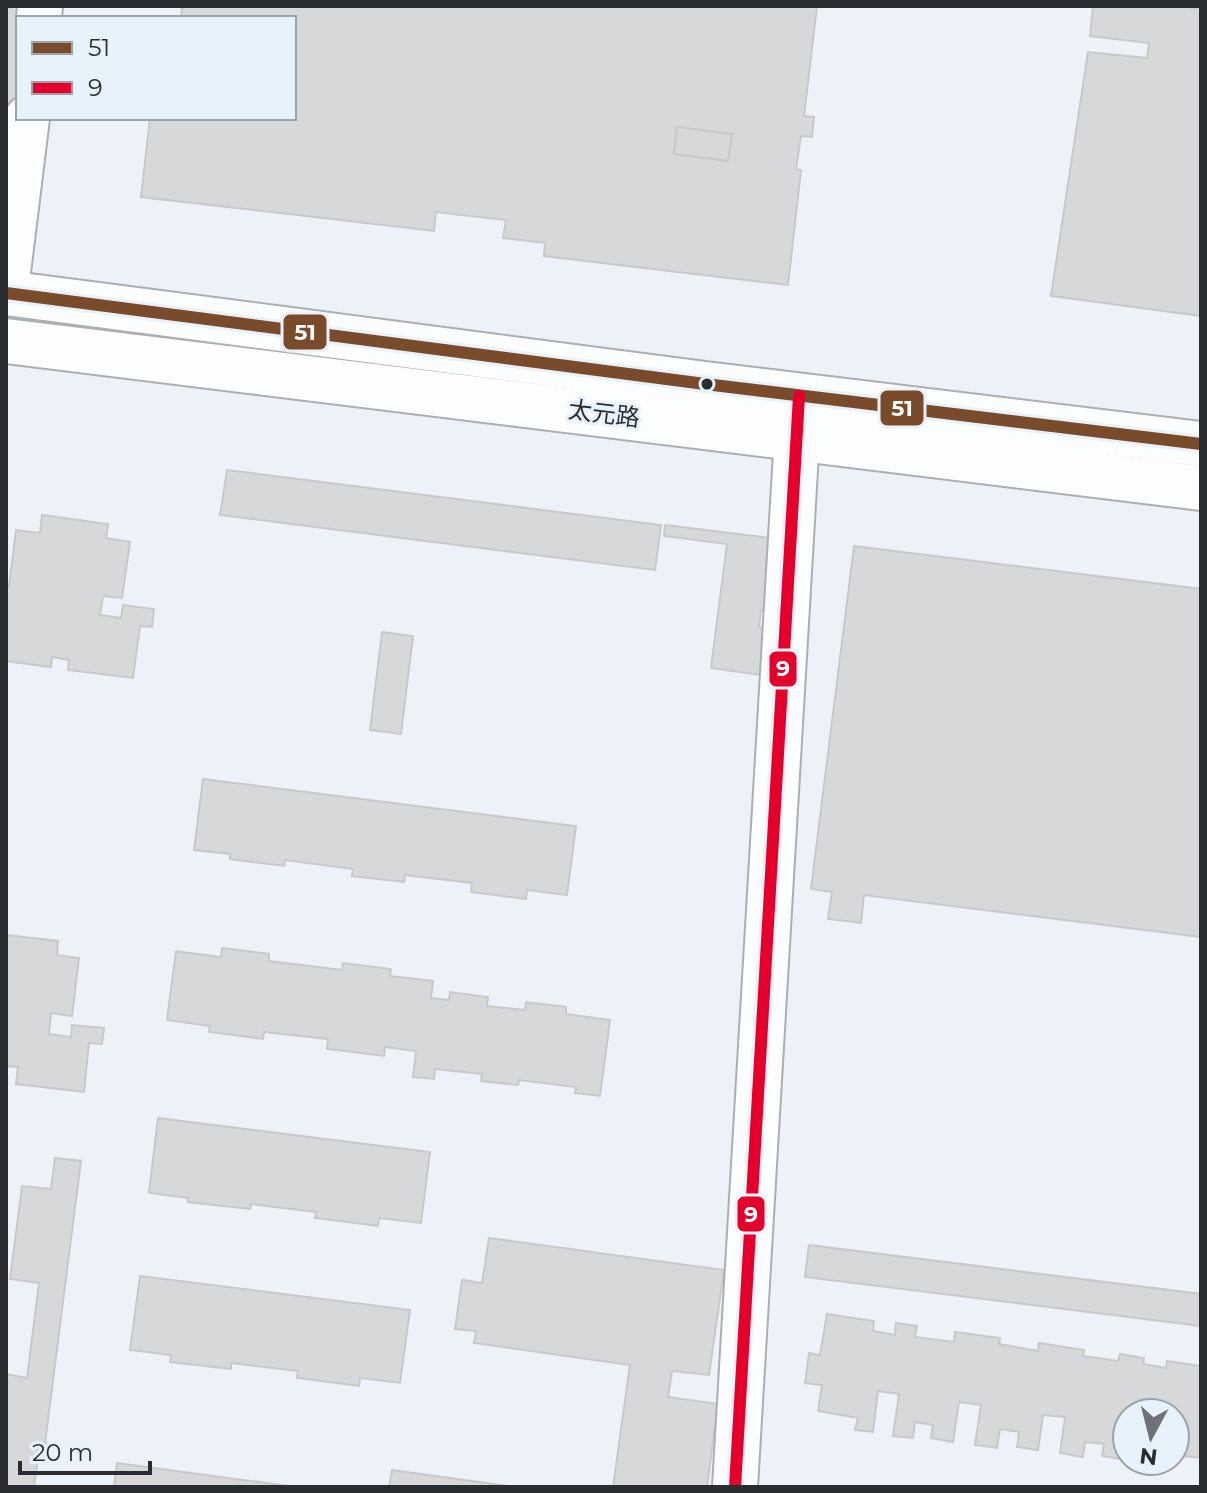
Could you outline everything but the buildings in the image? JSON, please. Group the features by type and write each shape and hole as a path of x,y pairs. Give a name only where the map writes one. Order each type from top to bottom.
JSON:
{"main road":[{"path":"6,290 27,120"},
{"name":"太元路","path":"6,290 798,417 1201,488"},
{"name":"太元路","path":"6,341 798,417 1201,444"},
{"path":"735,1487 798,417"}],"transit line":[{"name":"51","path":"6,293 705,384 1201,444"},
{"name":"9","path":"735,1487 799,396"}]}
